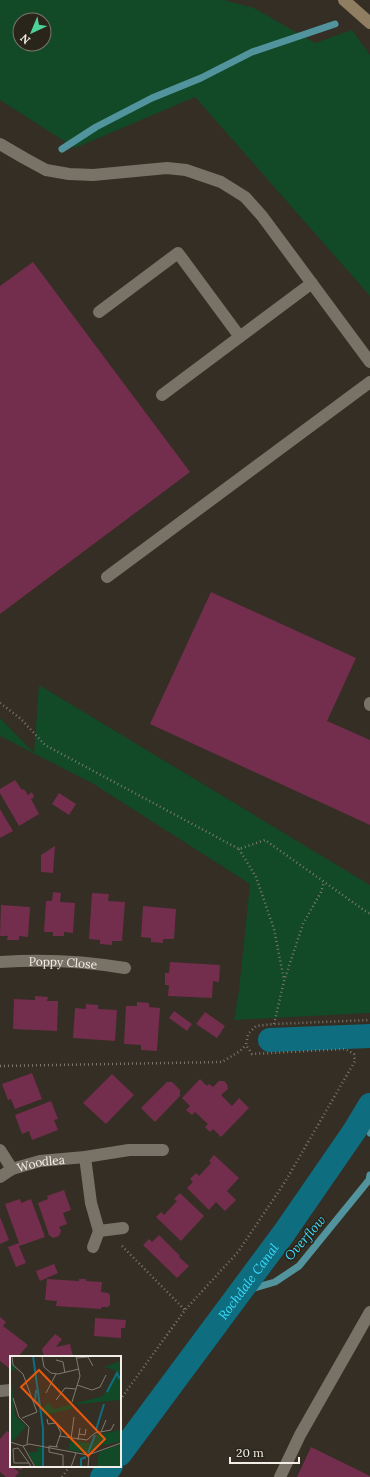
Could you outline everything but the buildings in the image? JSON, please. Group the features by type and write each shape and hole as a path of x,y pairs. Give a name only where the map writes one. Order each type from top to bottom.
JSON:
{"main road":[{"path":"345,0 370,23"}],"street":[{"path":"0,144 46,170 69,174 93,175 167,168 186,170 221,182 245,197 262,216 370,362"},
{"path":"99,312 178,253 240,337"},
{"path":"162,395 312,283"},
{"path":"107,578 370,382"},
{"name":"Poppy Close","path":"0,962 54,960 103,964 125,968"},
{"path":"0,1150 12,1169"},
{"name":"Woodlea","path":"0,1177 12,1169 40,1161 85,1157 128,1150 163,1150"},
{"path":"85,1157 91,1203 99,1231 93,1247"},
{"path":"99,1231 123,1228"},
{"path":"280,1477 300,1435 370,1312"},
{"path":"0,1391 10,1390"}],"path":[{"path":"0,703 21,719 45,745 239,850 256,877 274,929 284,981"},
{"path":"239,850 265,840 370,913"},
{"path":"274,1024 284,981 303,924 321,892 324,882"},
{"path":"121,1399 184,1310 238,1252 286,1182 355,1061 354,1054 345,1049 252,1054 246,1045 248,1034 256,1026 370,1020"},
{"path":"0,1066 222,1062 246,1045"},
{"path":"99,1231 122,1246 184,1310"},
{"path":"62,1477 69,1467"}],"green space":[{"path":"0,0 224,0 254,8 315,43 352,30 370,55 370,296 195,97 75,148 0,100"},
{"path":"39,685 370,885 370,1013 234,1020 239,990 250,884 92,783 0,736 0,718 34,753"}],"waterway":[{"path":"62,149 96,127 152,98 201,78 252,52 335,24"},
{"path":"270,1040 370,1036"},
{"name":"Rochdale Canal","path":"121,1453 284,1233 355,1130 370,1105"},
{"name":"Overflow","path":"363,1116 370,1133"},
{"name":"Overflow","path":"240,1292 275,1282 299,1266 369,1180 370,1175"},
{"name":"Rochdale Canal","path":"102,1477 110,1467"}]}
